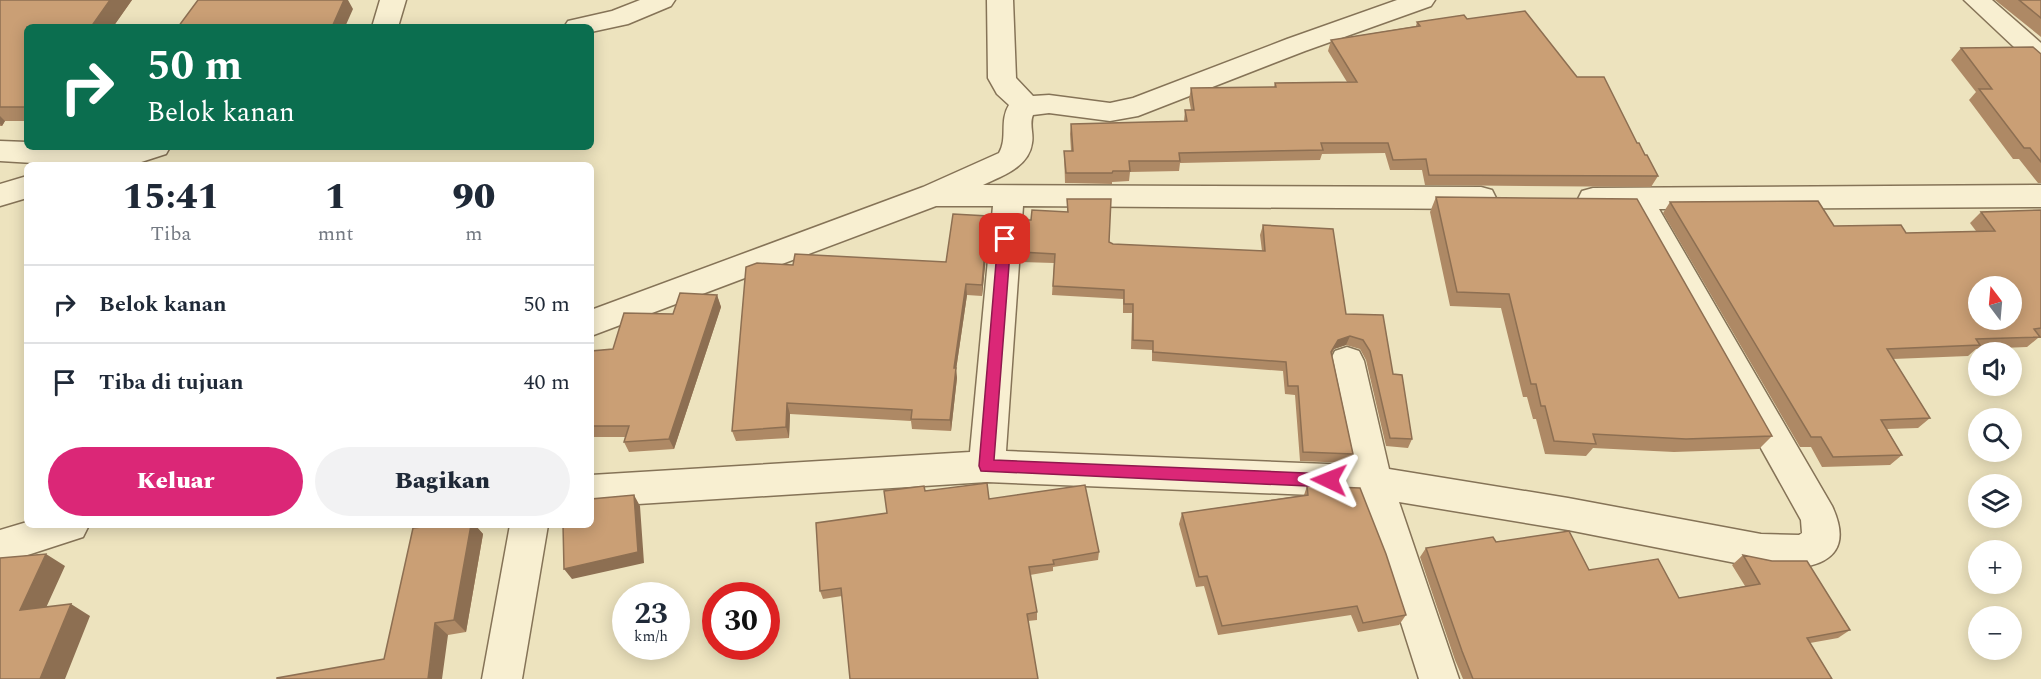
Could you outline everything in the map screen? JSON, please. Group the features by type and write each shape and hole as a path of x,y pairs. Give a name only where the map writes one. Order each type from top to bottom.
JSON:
{"street":[{"path":"387,24 393,0"},
{"path":"591,24 620,18 662,0"},
{"path":"1000,0 1002,78 1007,88 1026,106"},
{"path":"594,322 934,195 1009,160 1018,145 1017,119 1020,110 1026,106 1049,104 1110,112 1138,107 1296,45 1422,0"},
{"path":"1977,0 2041,58"},
{"path":"0,151 109,161 146,150"},
{"path":"0,195 24,188"},
{"path":"987,466 1009,194"},
{"path":"934,195 1508,199"},
{"path":"1567,199 2041,196"},
{"path":"594,491 987,466 1374,482 1568,514 1761,550 1793,553 1809,551 1821,541 1819,518 1638,200"},
{"path":"1347,361 1374,482 1438,679"},
{"path":"0,548 61,528"},
{"path":"502,679 528,528"}],"building":[{"path":"0,0 110,0 93,24 24,24 24,107 0,107"},
{"path":"198,0 344,0 333,24 180,24"},
{"path":"2019,0 2041,0 2041,18"},
{"path":"1525,11 1577,77 1604,77 1637,143 1647,155 1658,176 1429,175 1426,159 1393,160 1388,143 1321,143 1323,150 1179,153 1180,161 1129,161 1130,171 1066,173 1064,151 1073,151 1071,124 1187,121 1185,110 1194,110 1191,88 1276,87 1275,83 1357,82 1331,40 1420,26 1417,22 1464,15 1467,19"},
{"path":"2033,47 2041,54 2041,162 2030,148 2024,148 1979,89 1992,89 1961,48"},
{"path":"1436,197 1637,199 1772,436 1686,439 1593,434 1596,444 1554,441 1545,406 1541,406 1536,384 1531,384 1509,294 1457,292"},
{"path":"1067,199 1111,199 1109,242 1113,244 1265,251 1263,225 1333,229 1346,314 1383,315 1393,374 1402,375 1412,439 1390,438 1370,351 1363,340 1350,336 1338,340 1331,352 1353,454 1303,452 1298,386 1288,386 1286,362 1153,352 1153,341 1133,340 1133,304 1124,304 1124,290 1053,286 1055,254 1021,252 1024,220 1031,220 1032,210 1068,212"},
{"path":"1818,201 1834,226 1901,225 1906,233 1995,231 1981,212 2041,210 2041,328 2034,329 2040,337 1976,339 1978,342 1968,342 1968,346 1887,349 1930,418 1881,420 1902,455 1833,457 1821,437 1811,437 1670,202"},
{"path":"953,214 988,216 982,285 966,284 954,368 956,368 950,420 911,419 912,410 787,403 786,427 732,431 746,267 757,263 793,265 795,254 946,262"},
{"path":"680,293 717,295 669,439 624,442 629,426 594,426 594,351 613,349 624,313 673,314"},
{"path":"987,483 989,499 1085,485 1099,552 1053,560 1054,564 1029,567 1037,612 1027,614 1038,679 850,679 841,588 820,591 816,523 887,513 884,491 924,486 925,491"},
{"path":"1307,486 1360,488 1386,554 1406,615 1363,623 1357,606 1222,626 1207,576 1199,577 1182,513 1308,495"},
{"path":"634,495 638,552 564,569 563,528 594,528 594,499"},
{"path":"413,528 470,528 454,620 435,623 428,679 277,679 384,659"},
{"path":"1569,531 1589,570 1658,559 1679,598 1760,584 1743,555 1772,561 1807,561 1850,630 1807,638 1832,679 1473,679 1426,548 1493,537 1496,542"},
{"path":"46,554 20,610 71,604 40,679 0,679 0,558"}],"route":[{"path":"1005,239 987,466 1329,480"}]}
